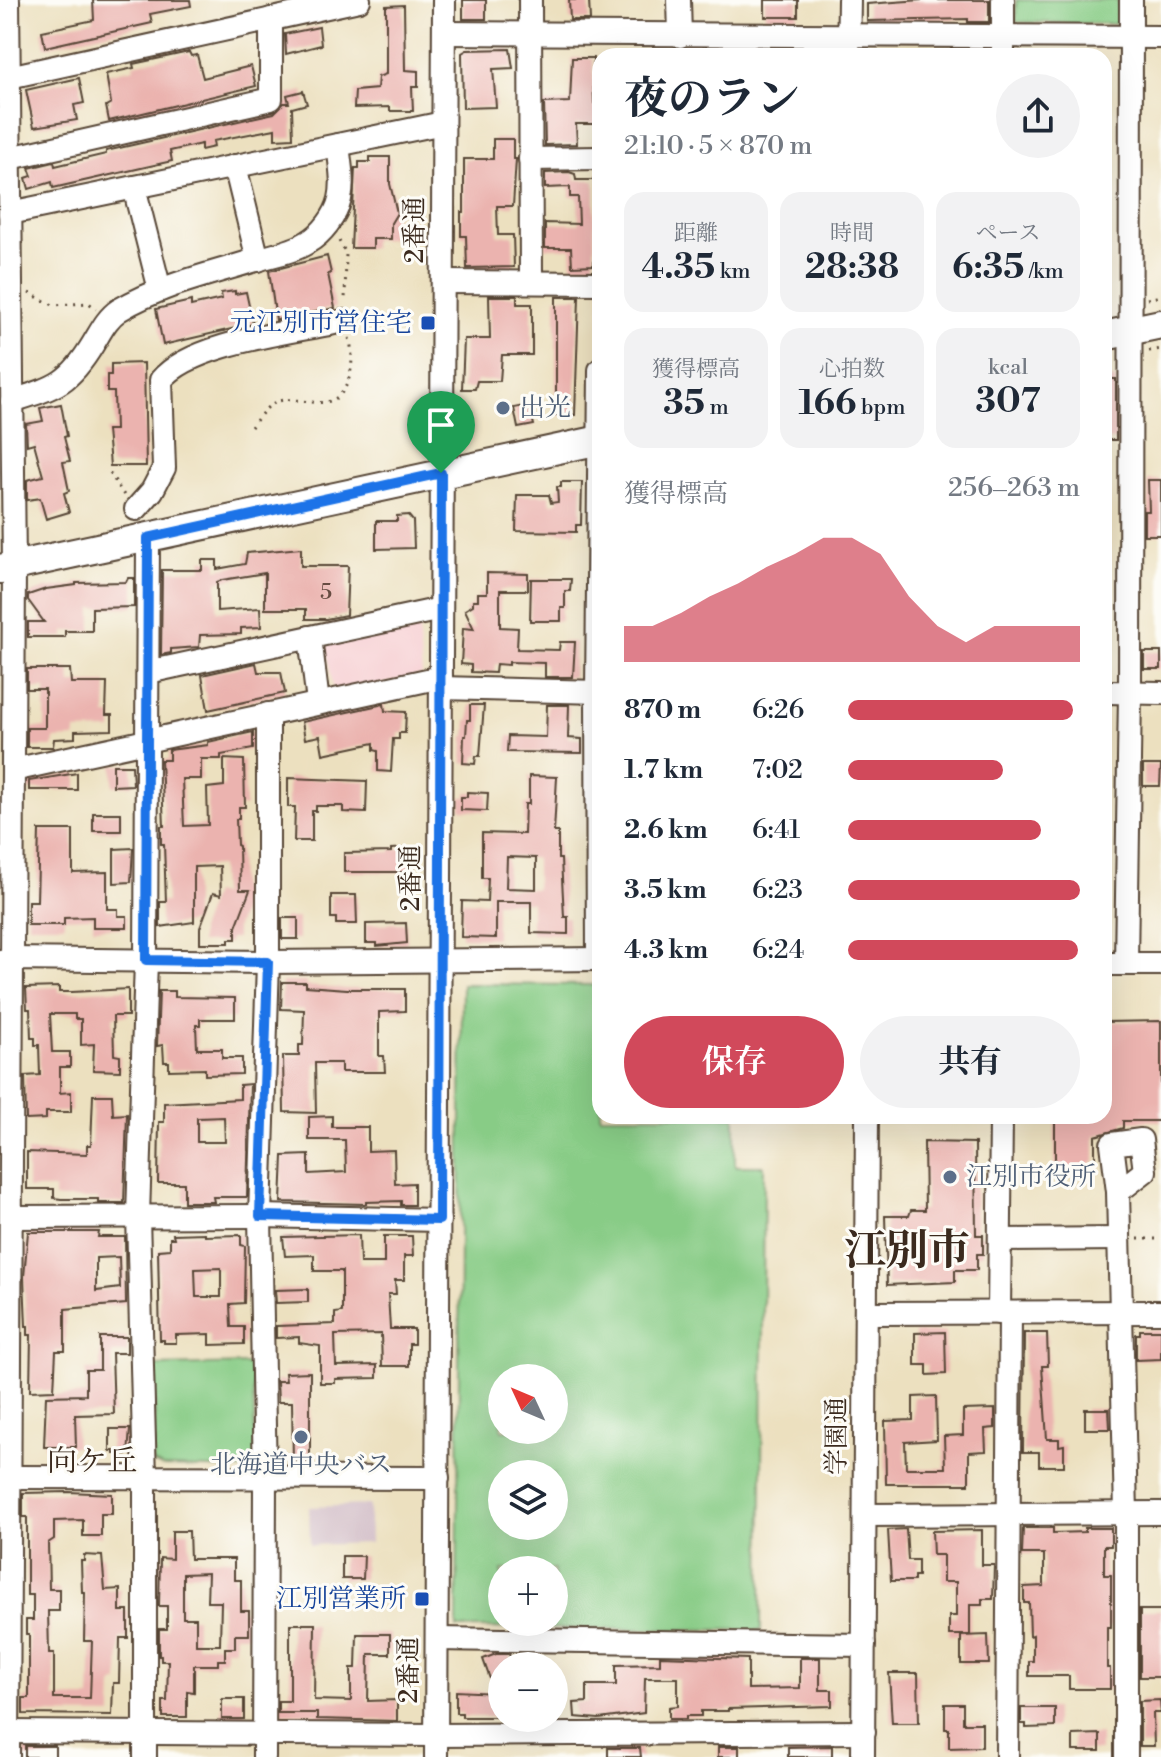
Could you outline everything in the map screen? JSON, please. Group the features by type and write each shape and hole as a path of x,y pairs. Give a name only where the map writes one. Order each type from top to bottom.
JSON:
{"main road":[{"path":"1117,333 1161,324"},
{"path":"7,568 592,441"}],"street":[{"path":"8,0 6,167 12,401 7,704 13,770 6,960 11,1217 5,1280 9,1477 8,1757"},
{"path":"6,63 271,19 359,0"},
{"name":"2番通","path":"436,1746 444,0"},
{"path":"530,0 531,282"},
{"path":"679,0 680,36"},
{"path":"848,46 849,0"},
{"path":"1003,0 1003,45"},
{"path":"1131,0 1117,333 1130,692 1115,964 1161,964"},
{"path":"6,167 271,99 271,19"},
{"path":"444,33 680,36 738,46 1003,45 1161,37"},
{"path":"7,221 134,187 443,123"},
{"path":"12,401 54,388 71,376 115,313 160,290 307,243 320,234 340,201 342,183 338,145"},
{"path":"530,159 592,158"},
{"path":"235,166 258,260"},
{"path":"134,187 160,290"},
{"path":"443,282 592,283"},
{"path":"136,509 162,476 161,380 171,368 206,350 344,321"},
{"path":"145,1757 145,1479 138,1216 146,960 148,538"},
{"path":"148,672 441,609"},
{"path":"310,637 318,703"},
{"path":"13,770 318,703 441,682 592,692"},
{"path":"1112,692 1161,693"},
{"path":"264,1757 265,1479 260,1216 268,962 268,714"},
{"path":"6,960 268,962 592,959"},
{"name":"学園通","path":"863,1757 867,1124"},
{"path":"1001,1124 1000,1240 1009,1514 1007,1757"},
{"path":"1118,1192 1126,1239 1120,1313 1126,1513 1126,1757"},
{"path":"11,1217 260,1216 439,1220"},
{"path":"1000,1240 1126,1239"},
{"path":"866,1313 1161,1312"},
{"path":"9,1477 438,1478"},
{"path":"865,1515 1161,1513"},
{"path":"437,1639 864,1645"},
{"path":"8,1732 264,1734 436,1746 599,1734 864,1732"},
{"path":"598,1757 599,1734"}],"path":[{"path":"11,285 53,305 89,303 110,319"},
{"path":"110,473 136,509"},
{"path":"1126,1239 1161,1239"}],"shaded area":[{"path":"420,618 422,675 334,695 325,639"},
{"path":"369,1505 370,1543 310,1545 309,1507"}],"green space":[{"path":"1016,0 1118,0 1117,24 1016,22"},
{"path":"462,984 592,985 592,1124 735,1124 735,1166 764,1166 761,1630 568,1629 568,1556 488,1556 488,1628 457,1628"},
{"path":"252,1364 256,1464 250,1469 162,1467 153,1463 156,1366"}],"building":[{"path":"93,0 190,0 191,6 150,14 152,23 45,47 42,31 94,20"},
{"path":"463,0 486,0 486,19 463,19"},
{"path":"569,0 589,0 590,20 570,20"},
{"path":"765,0 798,0 798,17 765,17"},
{"path":"989,0 989,22 968,22 968,19 867,21 867,4"},
{"path":"404,5 405,70 418,71 418,87 412,87 413,111 390,111 390,107 354,108 355,91 377,89 378,77 386,74 386,6"},
{"path":"319,27 321,45 286,54 285,34"},
{"path":"510,49 513,68 493,69 496,107 463,108 462,53 467,50"},
{"path":"189,52 191,56 197,55 203,78 251,66 256,86 109,121 106,106 111,103 106,74 134,68 133,64"},
{"path":"572,58 592,58 592,124 576,124 577,144 545,145 544,103 570,102"},
{"path":"79,78 84,103 74,105 77,120 34,127 26,90"},
{"path":"303,91 307,104 292,108 293,138 275,139 275,129 213,141 214,147 201,150 201,144 170,151 172,161 53,188 52,182 29,189 26,178 32,176 29,168 54,162 55,166 106,154 106,151 274,113 284,103 289,103 287,95"},
{"path":"493,139 513,139 513,159 516,159 513,206 497,206 498,235 513,235 514,267 467,268 466,236 461,236 464,159 493,159"},
{"path":"370,157 390,157 390,184 397,213 391,223 391,239 373,239 373,248 351,248 355,168 359,168 359,162 370,162"},
{"path":"569,172 575,174 576,180 592,180 592,265 572,266 571,248 545,248 545,223 579,224 578,197 570,197 570,187 545,188 545,173"},
{"path":"327,256 335,308 276,320 269,271"},
{"path":"235,291 235,294 246,292 253,324 163,345 156,309 191,301 191,306 222,299 221,293"},
{"path":"489,296 517,296 517,304 532,304 532,355 502,355 500,381 477,381 475,389 462,389 464,339 490,339"},
{"path":"556,297 579,297 575,415 556,415"},
{"path":"144,363 146,466 110,466 107,430 115,430 114,392 107,392 107,375 111,375 111,364"},
{"path":"1112,379 1116,379 1116,440 1112,440"},
{"path":"61,404 70,461 63,462 69,491 64,493 69,512 46,519 40,498 27,500 27,480 43,476 34,443 27,445 26,424 43,421 40,408"},
{"path":"529,405 534,425 518,428 514,408"},
{"path":"1148,480 1161,480 1161,535 1144,535 1144,511 1149,511"},
{"path":"561,482 582,482 581,525 576,525 576,532 516,531 517,495 549,495 551,503 558,502 557,487 561,487"},
{"path":"408,515 413,521 414,548 376,549 376,521 397,521 397,516"},
{"path":"301,548 301,566 348,566 346,615 306,619 306,609 265,609 265,573 222,580 217,582 217,611 260,608 261,627 241,628 241,634 200,635 199,647 171,649 171,653 161,655 162,570 202,570 202,560 217,560 217,569 245,564 247,553"},
{"path":"487,573 528,574 528,590 500,590 500,627 518,628 517,649 559,650 560,642 575,642 573,677 545,677 545,663 496,664 495,673 471,672 471,665 461,664 463,628 474,629 465,610 473,605 473,600 478,600 478,593 487,593"},
{"path":"128,578 134,578 134,607 92,608 92,631 65,631 65,637 28,637 28,622 44,622 28,600 28,595 76,583 126,582"},
{"path":"531,579 571,579 570,591 565,591 561,621 530,621"},
{"path":"1144,652 1161,652 1161,669 1144,669"},
{"path":"256,663 258,672 281,672 285,693 208,710 202,675"},
{"path":"27,669 70,669 71,683 107,683 106,715 112,715 112,730 75,731 75,738 54,739 53,747 27,747 27,728 45,728 45,689 27,689"},
{"path":"384,704 385,711 406,712 405,733 399,733 399,739 393,739 391,772 378,771 378,751 374,750 374,743 323,754 320,736 305,739 302,722"},
{"path":"470,705 484,705 480,756 476,756 475,764 463,763"},
{"path":"547,705 569,705 568,738 582,739 582,753 507,752 508,736 546,737"},
{"path":"253,732 253,749 221,755 221,759 201,759 201,779 182,779 184,826 208,825 207,788 224,786 224,759 244,760 245,807 239,807 239,819 236,819 237,845 240,890 250,890 236,927 236,939 229,939 229,943 200,943 200,928 213,893 221,895 220,866 194,867 194,922 160,927 160,902 166,902 164,844 161,844 161,826 164,826 161,760 169,760 169,750 208,745 208,742"},
{"path":"113,765 132,765 133,785 113,786"},
{"path":"1143,765 1161,765 1160,786 1143,786"},
{"path":"77,773 77,790 29,790 29,781"},
{"path":"529,776 557,777 554,832 558,832 558,859 561,859 564,917 568,917 568,934 531,933 531,902 496,902 496,938 461,937 462,901 487,902 488,878 482,878 482,833 524,834 525,804 529,804","holes":["507,857 536,858 536,889 506,888"]},
{"path":"288,778 367,781 366,813 343,812 343,806 316,806 316,811 312,811 312,841 294,841 295,807 288,807"},
{"path":"467,792 488,793 487,811 461,810 461,797 467,797"},
{"path":"93,813 121,813 121,831 93,831"},
{"path":"39,830 73,830 73,873 107,872 107,909 118,909 118,916 127,916 127,928 93,928 93,917 64,918 64,925 28,925 28,901 37,901"},
{"path":"133,848 131,882 114,883 114,849"},
{"path":"413,848 413,872 344,872 344,853"},
{"path":"331,895 356,895 357,924 336,924 336,918 331,918"},
{"path":"282,918 298,918 298,939 282,939"},
{"path":"406,923 407,943 377,946 377,943 366,943 366,924"},
{"path":"282,982 306,982 306,986 347,989 405,989 405,1011 379,1012 379,1056 384,1056 385,1072 341,1072 341,1063 315,1063 316,1113 284,1112 283,1056 299,1056 299,1045 303,1045 304,1010 281,1009"},
{"path":"59,987 59,992 128,989 128,1016 113,1016 114,1055 120,1056 120,1071 93,1070 94,1044 81,1045 81,1019 75,1019 75,1014 50,1014 52,1052 70,1052 70,1067 60,1067 60,1093 71,1092 71,1112 46,1112 46,1119 26,1120 25,1076 40,1075 39,1045 35,1045 35,1038 31,1038 26,988"},
{"path":"159,991 175,991 175,997 235,998 235,1019 200,1019 200,1025 196,1025 197,1049 222,1049 222,1058 242,1058 242,1074 205,1075 205,1069 169,1070 169,1062 164,1062 163,1045 157,1046"},
{"path":"1161,1021 1161,1121 1123,1121 1123,1128 1095,1136 1095,1161 1090,1164 1090,1171 1055,1171 1055,1124 1112,1124 1112,1022"},
{"path":"250,1084 247,1197 213,1197 214,1202 184,1202 184,1183 158,1183 159,1122 164,1122 164,1103 240,1099 240,1085","holes":["224,1117 225,1142 197,1142 197,1118"]},
{"path":"93,1095 112,1095 113,1115 127,1114 124,1203 54,1198 54,1189 27,1189 27,1152 87,1154 87,1145 91,1145"},
{"path":"332,1116 332,1127 368,1127 368,1151 394,1150 395,1184 414,1183 414,1205 401,1205 401,1201 366,1204 281,1202 283,1156 309,1155 309,1174 346,1172 345,1140 309,1140 309,1117"},
{"name":"江別市役所","path":"924,1142 975,1143 976,1235 983,1235 983,1254 977,1254 977,1270 955,1270 955,1282 887,1285 885,1216 909,1216 911,1210 925,1210"},
{"path":"28,1232 99,1232 98,1237 125,1237 126,1304 65,1309 65,1351 56,1351 54,1390 30,1391 31,1335 28,1335 26,1326 24,1277","holes":["119,1257 120,1288 96,1291 96,1258"]},
{"path":"173,1234 241,1235 241,1245 245,1246 244,1303 230,1304 231,1327 244,1327 244,1344 210,1345 210,1334 176,1335 176,1343 160,1340 158,1250 170,1249","holes":["221,1268 221,1297 196,1297 195,1269"]},
{"path":"359,1235 360,1263 384,1263 384,1236 412,1236 413,1256 404,1256 404,1280 395,1280 396,1294 388,1294 390,1329 414,1329 414,1344 409,1344 409,1366 382,1366 381,1334 335,1335 336,1366 377,1365 377,1378 335,1379 335,1383 320,1383 320,1346 299,1343 299,1337 276,1338 276,1326 335,1324 335,1313 342,1312 342,1271 314,1271 314,1255 285,1256 283,1237"},
{"path":"308,1289 308,1302 276,1303 275,1290"},
{"path":"1140,1330 1161,1330 1161,1359 1136,1360 1136,1334 1140,1334"},
{"path":"945,1332 946,1374 927,1375 927,1365 915,1365 915,1333"},
{"path":"1024,1333 1047,1333 1048,1366 1042,1366 1047,1439 1059,1439 1059,1446 1064,1445 1064,1466 1039,1466 1039,1452 1023,1452"},
{"path":"100,1337 127,1337 127,1353 112,1353 114,1414 75,1415 76,1447 44,1447 46,1396 86,1395 86,1370 100,1370"},
{"path":"310,1372 310,1462 293,1462 292,1402 278,1402 277,1381 286,1381 285,1373"},
{"path":"936,1396 937,1440 905,1442 906,1468 945,1468 944,1436 963,1435 963,1410 995,1409 995,1428 985,1429 986,1451 969,1452 969,1484 886,1484 885,1421 913,1420 913,1397"},
{"path":"1085,1409 1109,1409 1110,1429 1085,1429"},
{"path":"110,1429 130,1429 128,1454 110,1451"},
{"path":"23,1493 112,1494 112,1514 101,1514 101,1536 83,1536 83,1520 54,1521 54,1539 48,1543 49,1589 59,1589 59,1611 48,1611 49,1653 54,1653 54,1698 90,1698 92,1641 84,1641 85,1592 82,1592 81,1561 84,1561 84,1555 102,1556 105,1590 120,1589 120,1611 128,1611 128,1638 120,1638 119,1683 113,1683 112,1715 23,1714 23,1698 29,1698 29,1634 26,1634 26,1620 33,1620 33,1595 27,1595 27,1517 23,1517"},
{"path":"1023,1528 1053,1528 1053,1533 1111,1528 1111,1546 1104,1546 1104,1575 1111,1575 1111,1627 1107,1627 1110,1689 1069,1689 1069,1676 1029,1676 1029,1661 1033,1661 1033,1635 1030,1636 1029,1603 1024,1603 1024,1587 1044,1586 1044,1554 1022,1554"},
{"path":"906,1529 908,1560 918,1560 918,1576 914,1576 914,1581 891,1581 888,1530"},
{"path":"982,1530 982,1565 994,1565 993,1599 982,1599 982,1605 970,1605 970,1635 949,1635 949,1616 956,1616 956,1582 943,1582 943,1555 933,1555 932,1531"},
{"path":"172,1531 189,1531 190,1559 234,1559 234,1580 241,1580 241,1611 249,1611 249,1635 235,1635 235,1648 225,1648 225,1660 218,1660 218,1665 194,1665 194,1692 187,1691 187,1717 163,1717 163,1701 167,1701 168,1661 161,1661 159,1656 159,1629 167,1629 167,1606 159,1606 160,1558 172,1559","holes":["208,1573 207,1602 221,1602 220,1645 196,1645 196,1618 183,1618 183,1574"]},
{"path":"342,1556 364,1556 363,1579 342,1579"},
{"path":"1140,1610 1161,1610 1161,1677 1140,1677"},
{"path":"290,1624 315,1624 314,1700 351,1701 351,1668 356,1668 357,1634 390,1634 390,1654 369,1654 368,1701 397,1700 397,1721 317,1719 317,1713 278,1713 278,1701 290,1701"},
{"path":"988,1635 989,1664 961,1664 961,1636"},
{"path":"660,1656 748,1659 748,1689 800,1688 800,1658 820,1658 820,1690 832,1690 832,1706 701,1711 701,1716 669,1719 669,1707 678,1706 678,1678 645,1678 644,1713 599,1719 575,1717 574,1703 587,1702 587,1685 616,1685 616,1665 660,1664"},
{"path":"488,1657 488,1673 483,1659"},
{"path":"889,1673 918,1673 919,1723 892,1723"},
{"path":"456,1691 488,1693 488,1717 462,1717 462,1713 456,1713"},
{"path":"222,1699 244,1699 244,1719 222,1719"},
{"path":"1160,1700 1161,1713 1153,1713 1154,1746 1140,1746 1140,1701"},
{"path":"945,1704 963,1704 963,1723 982,1723 982,1747 949,1748"},
{"path":"1021,1708 1055,1708 1055,1727 1026,1728 1026,1724 1021,1724"},
{"path":"1100,1734 1100,1751 1073,1751 1073,1735"},
{"path":"25,1746 55,1746 55,1757 25,1757"},
{"path":"832,1746 832,1757 788,1757 788,1747"},
{"path":"718,1747 739,1747 739,1757 718,1757"},
{"path":"608,1748 640,1748 641,1757 608,1757"}],"place":[{"name":"元江別市営住宅","path":"428,323"},
{"name":"出光","path":"503,408"},
{"name":"江別市役所","path":"950,1177"},
{"name":"北海道中央バス","path":"301,1437"},
{"name":"江別営業所","path":"422,1599"}],"district":[{"name":"江別市","path":"907,1251"},
{"name":"向ケ丘","path":"92,1462"}],"route":[{"path":"441,473 439,1220 260,1216 268,962 146,960 148,538 441,473"}]}
